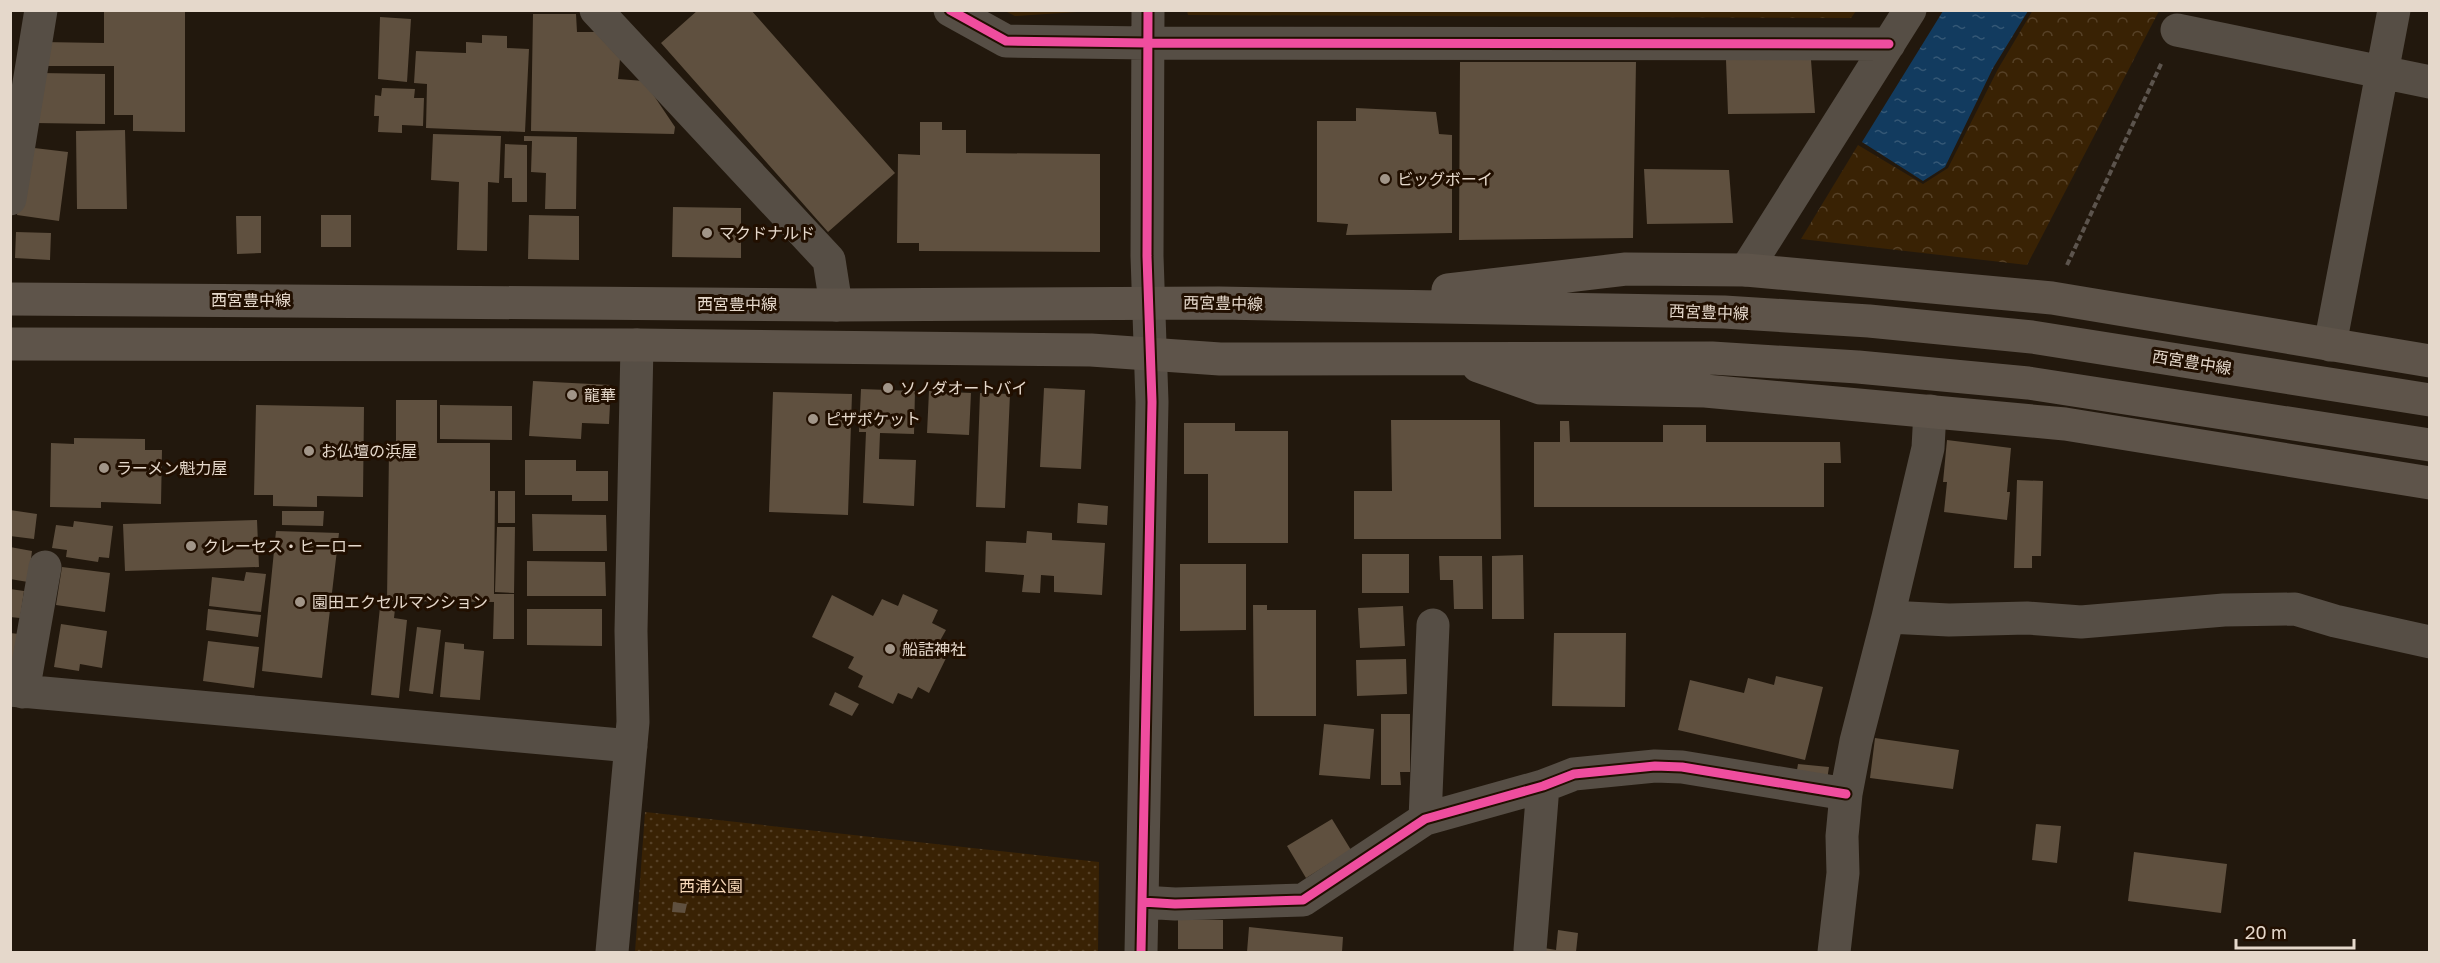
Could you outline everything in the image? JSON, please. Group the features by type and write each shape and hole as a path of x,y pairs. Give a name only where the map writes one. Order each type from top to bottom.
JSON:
{"main road":[{"path":"1324,304 1626,269 1746,270 2052,298 2430,361"},
{"name":"西宮豊中線","path":"10,299 836,305 1324,304 1724,312 1869,321 2032,337 2430,400"},
{"path":"10,344 637,345 1149,352 1220,359 1712,358 1858,367 2028,383 2255,416 2430,445"},
{"path":"1456,358 1540,388 1705,391 2065,424 2430,483"}],"street":[{"path":"10,199 41,10"},
{"path":"596,10 829,260 836,305"},
{"path":"950,10 1006,41 1889,44"},
{"path":"1142,952 1152,414 1147,303 1148,10"},
{"path":"1746,270 1910,10"},
{"path":"2330,345 2394,10"},
{"path":"2177,30 2430,81"},
{"path":"612,952 631,746 637,345"},
{"path":"1834,952 1843,873 1842,836 1846,794 1856,741 1928,448 1930,411"},
{"path":"45,567 17,691 631,746"},
{"path":"1888,617 1949,620 2027,618 2081,622 2224,610 2295,609 2335,621 2430,642"},
{"path":"1425,819 1433,625"},
{"path":"1142,902 1175,904 1303,900 1425,819 1543,786 1574,774 1655,766 1682,767 1846,794"},
{"path":"1530,950 1543,786"}],"path":[{"path":"2052,298 2177,30"}],"green space":[{"path":"1187,10 1856,11 1851,18 1188,15"},
{"path":"2033,10 2159,11 2027,265 1801,239 1858,145 1923,184 1948,168 1998,69"},
{"path":"1005,11 1092,11 1015,16"},
{"name":"西浦公園","path":"645,812 1099,862 1098,952 635,952"}],"water":[{"path":"1943,11 2028,11 1993,68 1945,167 1923,181 1862,142"}],"building":[{"path":"104,10 185,10 185,132 133,131 133,115 114,115 114,66 42,66 42,42 104,43"},
{"path":"698,10 751,10 895,173 828,232 661,43"},
{"path":"533,14 576,14 577,32 595,32 620,59 618,79 644,81 675,127 674,134 531,131"},
{"path":"380,17 411,19 407,82 378,79"},
{"path":"482,35 507,36 507,48 529,49 525,132 426,128 427,84 414,83 416,51 466,53 466,42 482,43"},
{"path":"1726,60 1811,60 1815,113 1728,114"},
{"path":"1460,62 1636,62 1633,238 1459,240"},
{"path":"40,73 105,74 105,124 34,123"},
{"path":"382,88 415,89 414,98 424,98 423,126 402,125 402,133 378,132 379,116 374,116 375,95 381,96"},
{"name":"ビッグボーイ","path":"1356,108 1436,112 1439,134 1452,135 1452,233 1346,235 1348,224 1317,222 1317,121 1356,121"},
{"path":"920,122 942,122 942,130 966,130 966,153 1100,154 1100,252 919,251 919,243 897,243 898,154 920,155"},
{"path":"125,130 127,209 77,209 76,131"},
{"path":"433,134 501,136 499,183 488,182 487,251 457,250 459,182 431,180"},
{"path":"524,136 577,137 576,209 545,209 546,173 531,172 532,141 524,141"},
{"path":"505,144 527,145 527,202 512,202 512,178 504,178"},
{"path":"26,147 68,152 59,221 17,215"},
{"path":"1644,169 1729,170 1733,223 1647,224"},
{"name":"マクドナルド","path":"673,207 741,208 741,258 672,257"},
{"path":"321,215 351,215 351,247 321,247"},
{"path":"529,215 579,216 579,260 528,259"},
{"path":"236,216 261,216 261,253 237,254"},
{"path":"16,232 51,233 50,260 15,258"},
{"path":"533,381 611,385 609,424 582,423 581,439 529,436"},
{"path":"1044,388 1085,390 1081,469 1040,467"},
{"path":"861,389 915,391 914,434 880,433 879,459 916,460 914,506 863,503 866,432 859,432"},
{"path":"929,391 971,393 969,435 927,433"},
{"path":"773,392 852,394 848,515 769,512"},
{"path":"980,393 1010,394 1005,508 976,507"},
{"path":"396,400 437,400 437,443 490,443 490,491 495,491 494,594 514,594 514,639 493,639 494,602 387,601 389,450 396,450"},
{"name":"お仏壇の浜屋","path":"256,405 364,407 363,497 317,496 317,507 273,506 273,495 254,495"},
{"path":"440,405 512,406 512,440 440,439"},
{"path":"1391,420 1500,420 1501,539 1354,539 1354,491 1392,491"},
{"path":"1560,421 1569,421 1570,442 1663,442 1663,425 1706,425 1706,442 1840,442 1841,463 1824,463 1824,507 1534,507 1534,442 1560,442"},
{"path":"1184,423 1235,423 1235,431 1288,431 1288,543 1208,543 1208,474 1184,474"},
{"path":"74,438 145,439 145,450 162,450 161,504 101,502 101,508 50,507 51,443 74,444"},
{"path":"1947,440 2011,448 2007,520 1944,512 1947,482 1943,482"},
{"path":"525,460 576,460 576,471 608,471 608,501 572,501 572,495 525,495"},
{"path":"2017,480 2043,481 2041,556 2032,556 2032,568 2014,568"},
{"path":"498,491 515,491 515,523 498,523"},
{"path":"1078,503 1108,506 1107,525 1077,523"},
{"path":"10,510 37,514 34,539 10,536"},
{"path":"282,511 324,511 323,526 282,525"},
{"path":"532,514 606,515 607,551 533,551"},
{"name":"クレーセス・ヒーロー","path":"257,520 259,567 125,571 123,524"},
{"path":"74,521 113,526 109,558 99,557 98,562 66,557 67,550 52,548 56,525 73,527"},
{"path":"497,527 515,527 514,593 495,592"},
{"name":"園田エクセルマンション","path":"276,531 339,533 322,678 262,671"},
{"path":"1027,531 1052,533 1052,540 1105,543 1102,595 1054,592 1054,576 1041,575 1040,593 1022,592 1024,575 985,572 986,541 1026,543"},
{"path":"10,547 32,551 28,582 10,579"},
{"path":"1362,554 1409,554 1409,593 1362,593"},
{"path":"1523,555 1524,619 1492,619 1492,556"},
{"path":"1439,556 1482,556 1483,609 1454,609 1453,580 1440,580"},
{"path":"527,561 605,562 606,596 527,596"},
{"path":"1180,564 1246,564 1246,630 1180,631"},
{"path":"62,567 110,573 105,612 56,605"},
{"path":"246,572 266,574 261,612 209,606 212,577 244,581"},
{"path":"10,589 24,591 20,618 10,617"},
{"name":"船詰神社","path":"903,594 938,610 932,623 946,630 937,646 949,652 929,693 918,687 912,699 898,693 893,704 858,687 863,676 848,668 854,657 812,637 832,595 873,616 882,599 898,606"},
{"path":"1253,605 1267,605 1267,610 1316,610 1316,716 1254,716"},
{"path":"1403,606 1405,646 1360,648 1358,608"},
{"path":"380,607 395,609 394,618 407,620 399,698 371,695"},
{"path":"208,609 261,615 258,637 206,630"},
{"path":"527,609 602,609 602,646 527,645"},
{"path":"61,624 107,631 102,668 80,664 79,671 54,667"},
{"path":"417,627 441,630 433,694 409,691"},
{"path":"10,633 19,634 15,666 10,666"},
{"path":"1554,633 1626,633 1625,707 1552,706"},
{"path":"208,641 259,647 254,688 203,681"},
{"path":"445,642 464,644 464,649 484,651 480,700 440,697"},
{"path":"1406,659 1407,694 1357,696 1356,660"},
{"path":"1776,676 1823,687 1805,760 1678,730 1690,680 1744,693 1748,678 1774,685"},
{"path":"835,692 859,704 852,716 829,705"},
{"path":"1381,714 1410,714 1410,772 1400,772 1401,785 1381,785"},
{"path":"1324,724 1374,729 1370,779 1319,775"},
{"path":"1875,738 1959,750 1953,789 1870,778"},
{"path":"1798,764 1829,767 1827,780 1796,776"},
{"path":"1332,819 1351,850 1306,878 1287,846"},
{"path":"2036,824 2061,826 2057,863 2032,860"},
{"path":"2134,852 2227,864 2221,913 2128,901"},
{"path":"673,902 687,904 685,913 672,912"},
{"path":"1178,919 1223,920 1223,949 1178,949"},
{"path":"1249,927 1343,937 1342,952 1247,952"},
{"path":"1558,930 1578,933 1576,952 1543,952 1544,948 1556,950"}],"cycle path":[{"path":"950,10 1006,41 1889,44"},
{"path":"1141,952 1152,402 1147,256 1148,10"},
{"path":"1142,902 1175,904 1303,900 1425,819 1543,786 1574,774 1655,766 1682,767 1846,794"}],"place":[{"name":"ビッグボーイ","path":"1385,179"},
{"name":"マクドナルド","path":"707,233"},
{"name":"ソノダオートバイ","path":"888,388"},
{"name":"龍華","path":"572,395"},
{"name":"ピザポケット","path":"813,419"},
{"name":"お仏壇の浜屋","path":"309,451"},
{"name":"ラーメン魁力屋","path":"104,468"},
{"name":"クレーセス・ヒーロー","path":"191,546"},
{"name":"園田エクセルマンション","path":"300,602"},
{"name":"船詰神社","path":"890,649"}]}
